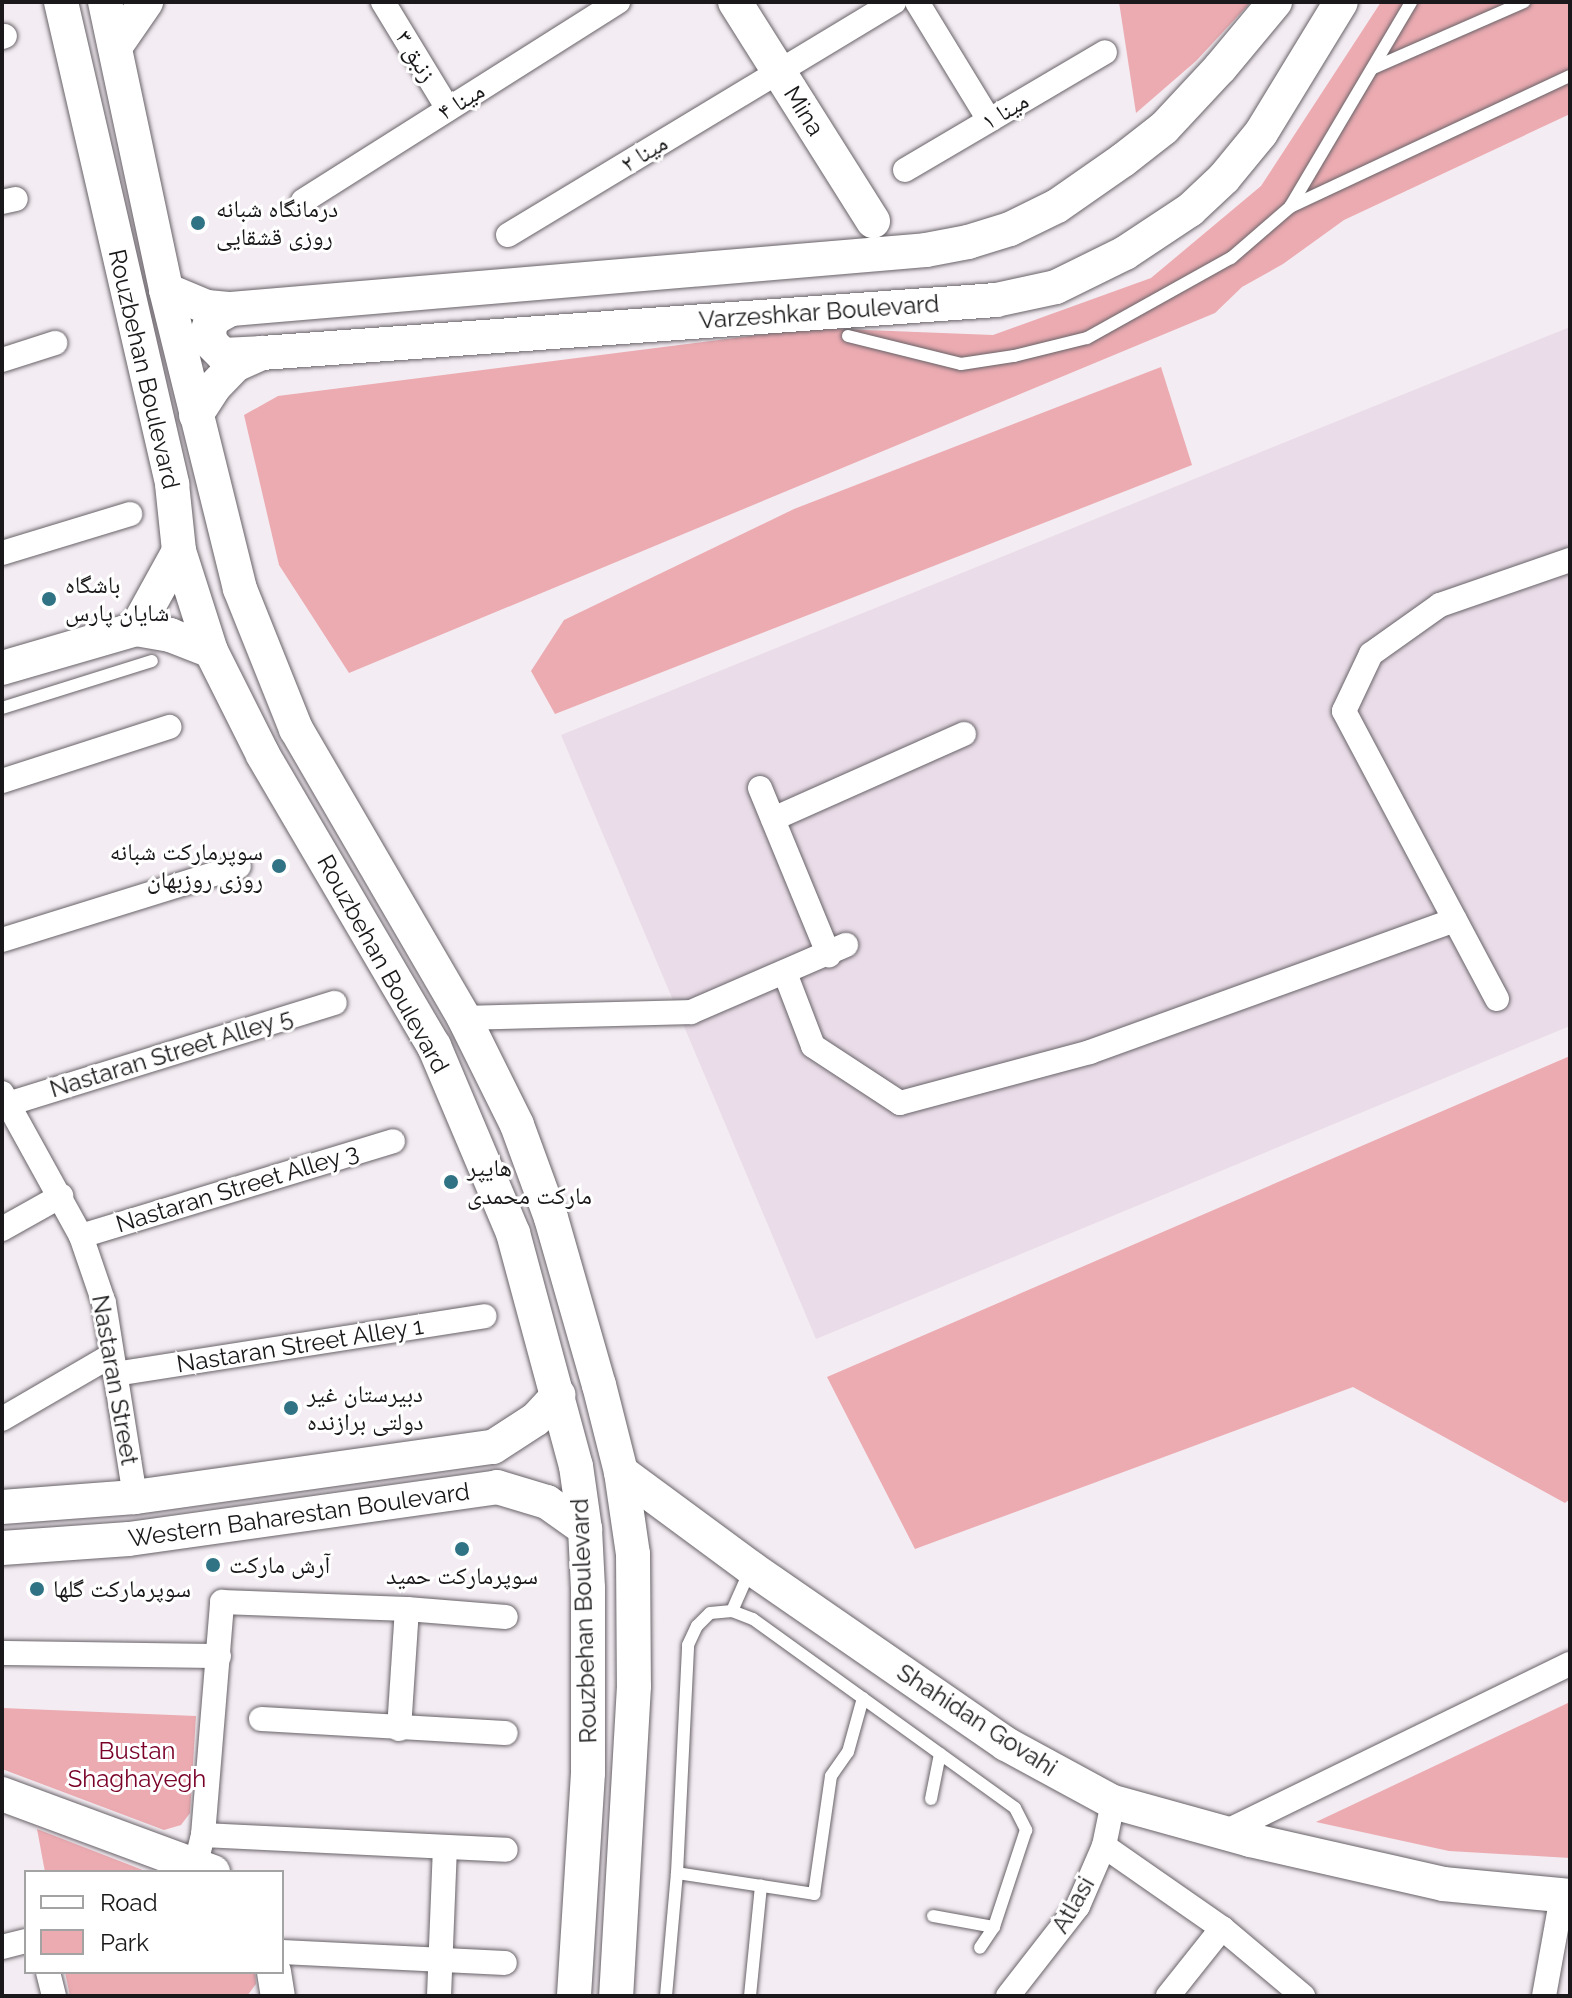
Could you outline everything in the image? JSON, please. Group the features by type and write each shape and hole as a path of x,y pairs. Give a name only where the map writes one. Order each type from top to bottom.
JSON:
{"main road":[{"name":"Rouzbehan Boulevard","path":"61,2 172,484 179,551 211,651 263,755 434,1046 513,1233 558,1395 576,1466 585,1529 588,1773 574,1996"},
{"name":"Rouzbehan Boulevard","path":"105,2 166,290 240,589 296,729 464,1018 517,1125 551,1218 588,1340 621,1472 633,1554 634,1686 616,1996"},
{"path":"115,47 146,2"},
{"name":"Mina","path":"735,2 873,221"},
{"path":"166,290 207,307 231,309 926,250 968,242 1010,229 1057,206 1164,128 1275,2"},
{"name":"Varzeshkar Boulevard","path":"196,415 214,387 235,365 262,353 996,300 1056,287 1125,253 1190,210 1224,178 1261,133 1341,2"},
{"path":"231,309 215,318 209,327 210,342 223,355 262,353"},
{"path":"136,629 179,551"},
{"path":"2,668 136,629 170,635 211,651"},
{"name":"Western Baharestan Boulevard","path":"2,1507 135,1497 493,1447 536,1419 558,1395"},
{"path":"493,1447 503,1454 508,1466 506,1478 497,1487"},
{"name":"Shahidan Govahi","path":"621,1472 751,1568 1006,1744 1113,1802 1223,1833 1443,1884 1566,1896"},
{"name":"Western Baharestan Boulevard","path":"2,1548 129,1539 497,1487 547,1502 585,1529"},
{"path":"588,1773 630,1772"},
{"path":"2,1794 204,1857"},
{"path":"274,1974 278,1996"}],"street":[{"name":"زنبق ۳","path":"383,2 448,109"},
{"name":"مینا ۴","path":"303,201 618,2"},
{"name":"مینا ۲","path":"508,235 894,2"},
{"path":"917,2 989,120"},
{"name":"مینا ۱","path":"905,170 1105,52"},
{"path":"2,360 55,343"},
{"path":"2,553 130,514"},
{"path":"1497,999 1344,711 1371,654 1440,605 1570,560"},
{"path":"2,781 169,727"},
{"path":"773,819 964,734"},
{"path":"464,1018 691,1012 837,950 760,788"},
{"path":"2,940 239,866"},
{"path":"785,973 813,1046 900,1103 1090,1052 1455,920"},
{"name":"Nastaran Street Alley 5","path":"7,1110 335,1003"},
{"name":"Nastaran Street","path":"7,1110 61,1196 81,1236 104,1303 135,1497"},
{"name":"Nastaran Street Alley 3","path":"81,1236 393,1141"},
{"path":"2,1229 61,1196"},
{"name":"Nastaran Street Alley 1","path":"114,1364 484,1316"},
{"path":"2,1419 114,1364"},
{"path":"506,1617 407,1609 222,1602 204,1857 445,1848 506,1850"},
{"path":"399,1729 407,1609"},
{"path":"2,1653 219,1656"},
{"path":"1223,1833 1570,1664"},
{"path":"261,1719 506,1733"},
{"name":"Atlasi","path":"1008,1996 1078,1906 1104,1846 1113,1802"},
{"path":"1104,1846 1222,1928 1303,1996"},
{"path":"439,1996 445,1848"},
{"path":"1544,1996 1566,1896"},
{"path":"1168,1996 1222,1928"},
{"path":"2,1947 24,1942"},
{"path":"284,1952 505,1963"},
{"path":"48,1974 54,1996"}],"lane":[{"path":"1290,207 1411,2"},
{"path":"1372,68 1524,2"},
{"path":"848,336 961,364 1014,356 1087,338 1231,258 1290,207 1570,76"},
{"path":"2,708 152,661"},
{"path":"732,1611 751,1568"},
{"path":"666,1996 677,1873 688,1645 697,1626 710,1613 732,1611 753,1619 1015,1808 1026,1830 994,1927 980,1948"},
{"path":"677,1873 814,1894 831,1776 848,1752 863,1698"},
{"path":"931,1799 940,1754"},
{"path":"750,1996 761,1886"},
{"path":"933,1916 994,1927"}],"shaded area":[{"path":"1570,327 1570,1026 816,1339 561,735"}],"green space":[{"path":"1119,2 1251,2 1196,61 1136,113"},
{"path":"1381,2 1570,2 1570,114 1344,220 1283,264 1242,287 1215,313 349,673 279,565 244,415 278,396 814,328 993,335 1151,278 1261,186"},
{"path":"1161,367 1192,465 555,714 531,671 564,620 794,509"},
{"path":"1570,1056 1570,1499 1565,1503 1353,1387 915,1549 827,1377"},
{"path":"1570,1702 1570,1858 1449,1851 1316,1822"},
{"name":"Bustan Shaghayegh","path":"2,1708 196,1716 190,1813 181,1825 164,1830 2,1769"},
{"path":"37,1829 143,1870 45,1870"},
{"path":"65,1974 255,1974 256,1984 247,1996 70,1996"}],"place":[{"name":"درمانگاه شبانه روزی قشقایی","path":"198,223"},
{"name":"باشگاه شایان پارس","path":"49,599"},
{"name":"سوپرمارکت شبانه روزی روزبهان","path":"279,866"},
{"name":"هایپر مارکت محمدی","path":"451,1182"},
{"name":"دبیرستان غیر دولتی برازنده","path":"291,1408"},
{"name":"سوپرمارکت حمید","path":"462,1549"},
{"name":"آرش مارکت","path":"213,1565"},
{"name":"سوپرمارکت گلها","path":"37,1589"}]}
